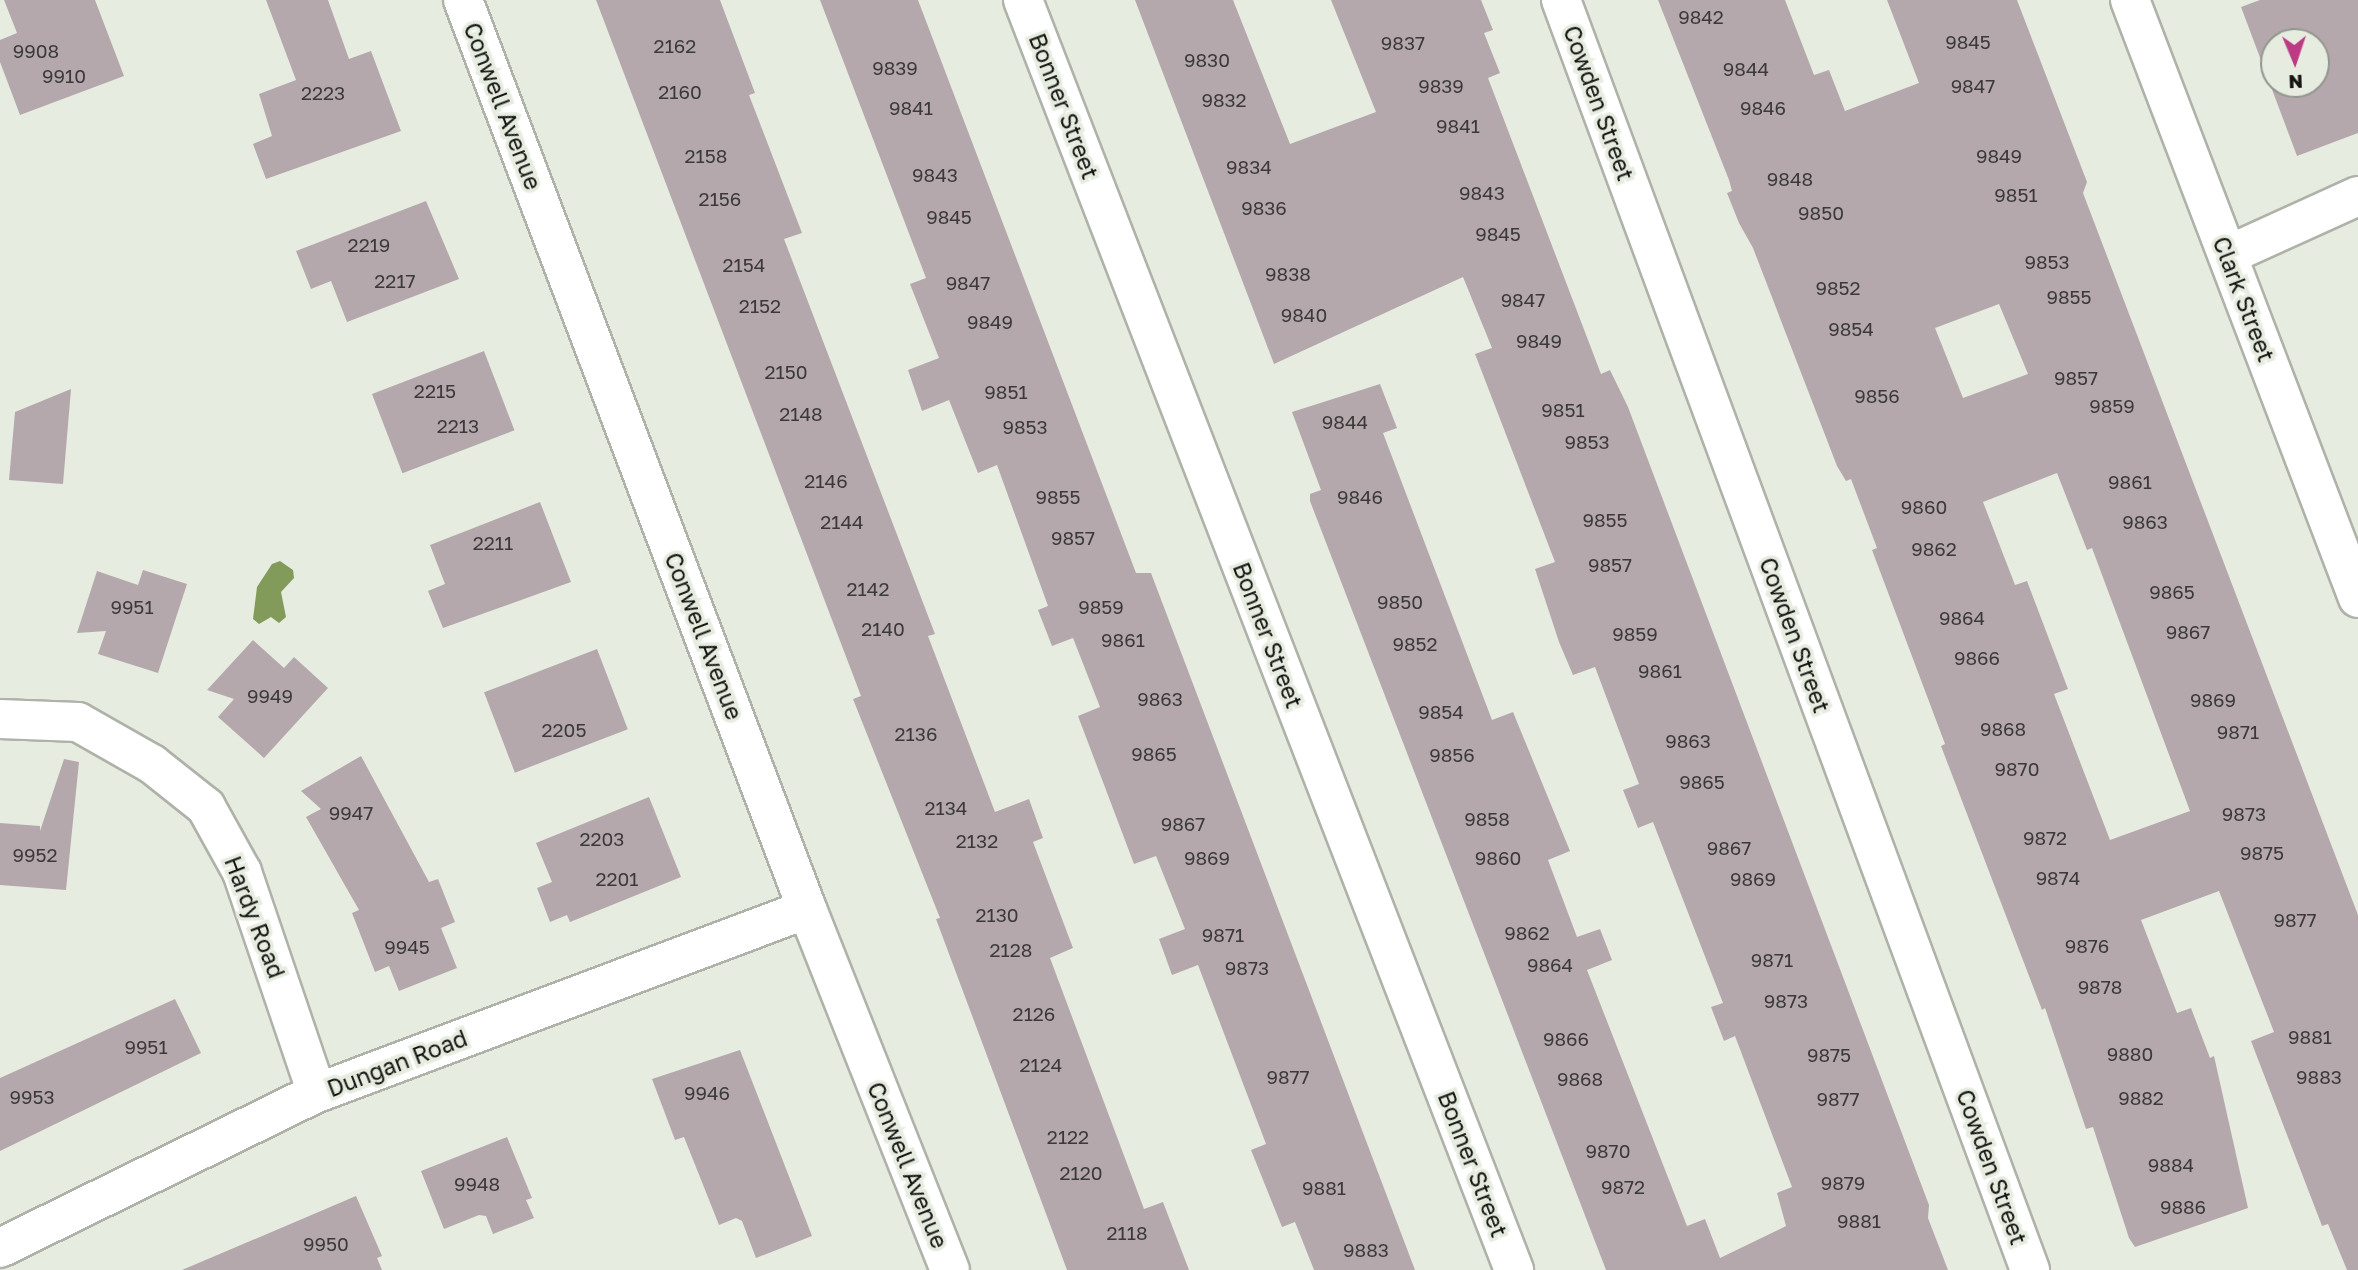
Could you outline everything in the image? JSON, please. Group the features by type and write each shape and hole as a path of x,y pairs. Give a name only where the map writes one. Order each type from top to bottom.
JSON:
{"street":[{"name":"Conwell Avenue","path":"463,0 807,909 950,1270"},
{"name":"Bonner Street","path":"1023,0 1514,1270"},
{"name":"Cowden Street","path":"1561,0 2030,1270"},
{"name":"Clark Street","path":"2130,0 2358,598"},
{"path":"2228,255 2358,196"},
{"name":"Hardy Road","path":"0,719 78,722 152,764 206,807 243,872 317,1093"},
{"name":"Dungan Road","path":"0,1248 317,1093 807,909"}],"shaded area":[{"path":"280,561 293,570 294,578 281,592 286,617 279,623 271,617 259,624 253,619 257,587 272,564"}],"building":[{"path":"4,0 95,0 124,76 20,115 0,62 0,40 17,33"},
{"path":"266,0 328,0 349,59 371,51 401,131 266,179 253,144 272,136 259,94 296,80"},
{"path":"596,0 720,0 755,93 749,95 802,233 784,239 935,634 928,636 995,812 1029,799 1043,838 1033,842 1073,948 1050,958 1144,1209 1163,1202 1189,1270 1067,1270 936,919 940,918 853,699 861,696"},
{"path":"820,0 918,0 1136,573 1151,573 1415,1270 1314,1270 1295,1222 1282,1227 1251,1150 1266,1144 1198,965 1172,975 1159,939 1185,929 1156,856 1134,864 1078,716 1100,707 1073,638 1052,646 1038,610 1048,606 997,465 978,473 949,400 922,411 908,370 939,358 910,284 926,278"},
{"path":"1135,0 1233,0 1290,144 1376,112 1331,0 1481,0 1493,30 1484,33 1500,73 1488,78 1601,374 1610,370 1628,407 1929,1205 1928,1218 1948,1270 1606,1270 1310,501 1310,494 1321,490 1292,412 1380,384 1397,428 1383,433 1492,720 1513,712 1570,851 1548,860 1577,937 1600,929 1612,960 1587,970 1687,1226 1705,1219 1720,1258 1786,1226 1777,1193 1792,1187 1735,1036 1724,1041 1711,1007 1723,1003 1653,822 1638,828 1623,790 1639,784 1595,667 1573,675 1559,642 1535,569 1555,562 1475,354 1492,348 1463,277 1274,364"},
{"path":"1658,0 1785,0 1814,75 1829,70 1845,111 1919,83 1887,0 2017,0 2087,182 2083,193 2358,915 2358,1270 2347,1270 2328,1224 2322,1226 2251,1041 2274,1032 2219,891 2141,920 2177,1013 2191,1008 2210,1058 2214,1056 2248,1208 2135,1247 2129,1238 2093,1127 2086,1129 2045,1008 2042,1010 1941,746 1945,744 1872,550 1877,548 1851,479 1846,481 1837,466 1753,248 1727,193 1732,191","holes":["1999,304 2028,374 1963,398 1935,328","2057,473 2087,550 2092,548 2190,811 2110,840 2054,694 2068,689 2027,581 2015,585 1983,502"]},
{"path":"2260,0 2358,0 2358,133 2297,156 2275,98 2330,98 2330,28 2260,28 2260,58 2241,7"},
{"path":"426,201 459,279 347,322 331,281 311,289 296,251"},
{"path":"484,351 514,430 402,473 372,394"},
{"path":"71,389 63,484 9,480 15,412"},
{"path":"540,502 571,582 443,628 428,591 445,584 430,545"},
{"path":"143,570 187,584 158,673 98,654 106,631 77,633 97,571 138,585"},
{"path":"253,640 284,668 294,657 328,688 264,758 218,717 234,699 207,690"},
{"path":"597,649 628,729 515,773 484,692"},
{"path":"361,756 429,882 438,879 455,922 441,928 457,968 399,991 389,966 375,972 352,913 359,910 306,817 321,809 301,791"},
{"path":"64,759 79,762 66,890 0,885 0,823 40,826 40,831"},
{"path":"649,797 681,877 570,922 567,915 550,922 537,888 552,882 536,843"},
{"path":"175,999 201,1053 0,1151 0,1078"},
{"path":"740,1050 812,1236 756,1258 742,1221 736,1218 719,1225 684,1137 675,1140 652,1079"},
{"path":"507,1137 532,1198 526,1200 534,1218 493,1234 486,1216 479,1215 444,1229 421,1171"},
{"path":"356,1196 382,1256 377,1258 382,1270 182,1270"}]}
